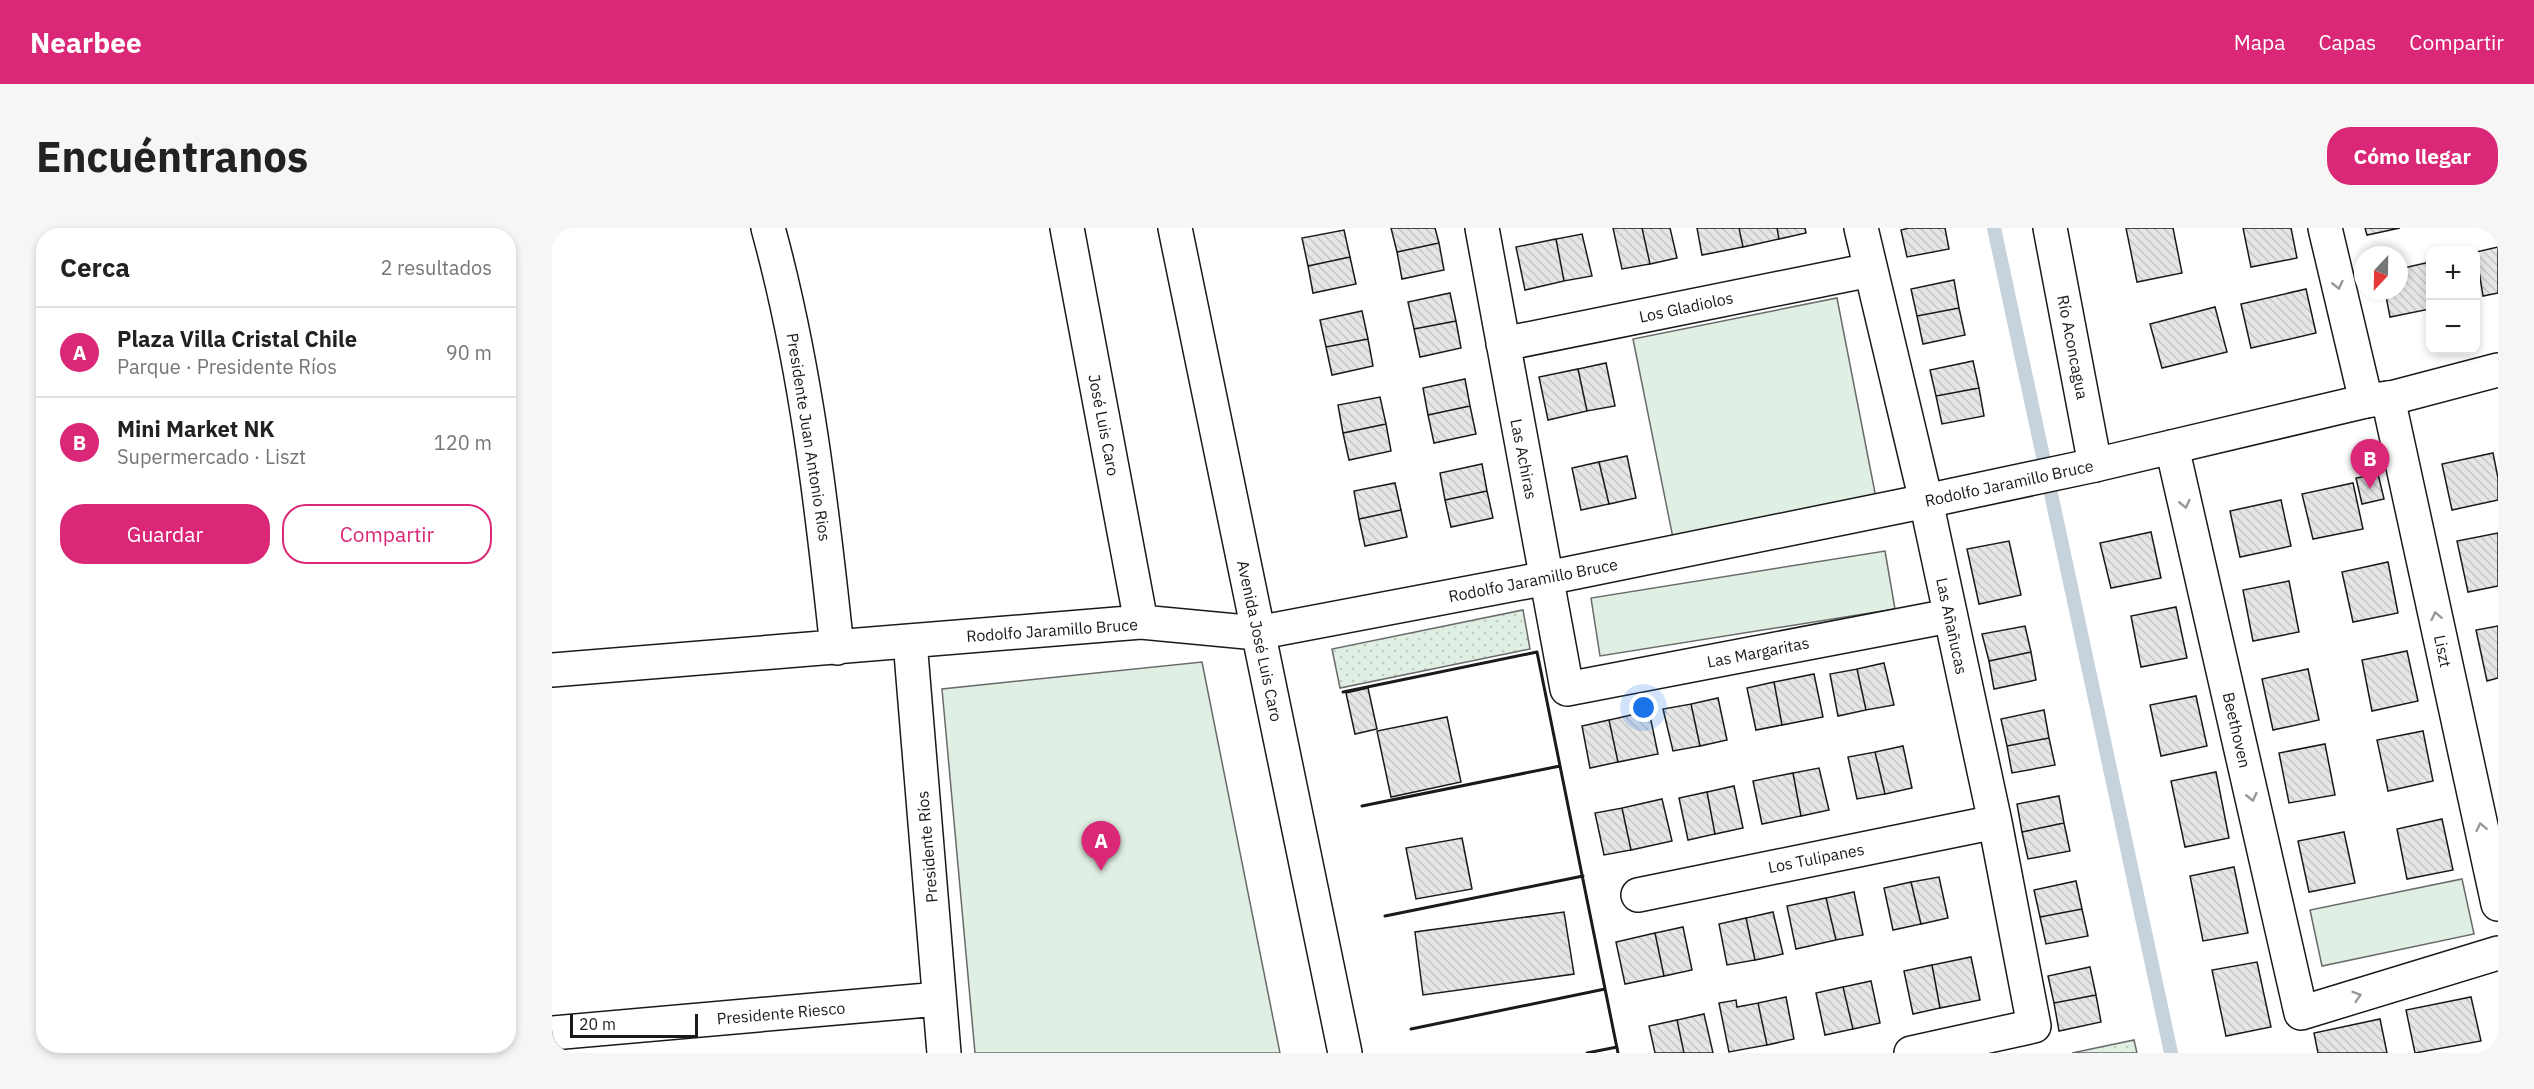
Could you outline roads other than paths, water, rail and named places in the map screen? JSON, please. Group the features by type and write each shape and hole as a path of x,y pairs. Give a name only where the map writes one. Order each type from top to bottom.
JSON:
{"street":[{"name":"Presidente Juan Antonio Rios","path":"768,228 799,363 819,482 837,648"},
{"name":"José Luis Caro","path":"1067,228 1141,622"},
{"name":"Avenida José Luis Caro","path":"1175,228 1345,1053"},
{"name":"Las Achiras","path":"1482,228 1567,689"},
{"name":"Las Añañucas","path":"1861,228 1926,501 1995,822 2034,1026 1911,1053"},
{"name":"Río Aconcagua","path":"2050,228 2095,465"},
{"name":"Liszt","path":"2325,228 2377,400 2498,904"},
{"name":"Los Gladiolos","path":"1503,344 1870,270"},
{"name":"Rodolfo Jaramillo Bruce","path":"552,670 1141,622 1257,633 1547,578 1926,501 2095,465 2498,370"},
{"name":"Beethoven","path":"2172,447 2301,1013 2498,953"},
{"name":"Las Margaritas","path":"1567,689 1949,616"},
{"name":"Presidente Ríos","path":"910,641 944,1053"},
{"name":"Los Tulipanes","path":"1638,895 1995,822"},
{"name":"Presidente Riesco","path":"552,1033 939,999"}],"waterway":[{"path":"1994,228 2171,1053"}],"place":[{"name":"Mini Market NK","path":"2370,489"},
{"name":"Plaza Villa Cristal Chile","path":"1101,871"}]}
